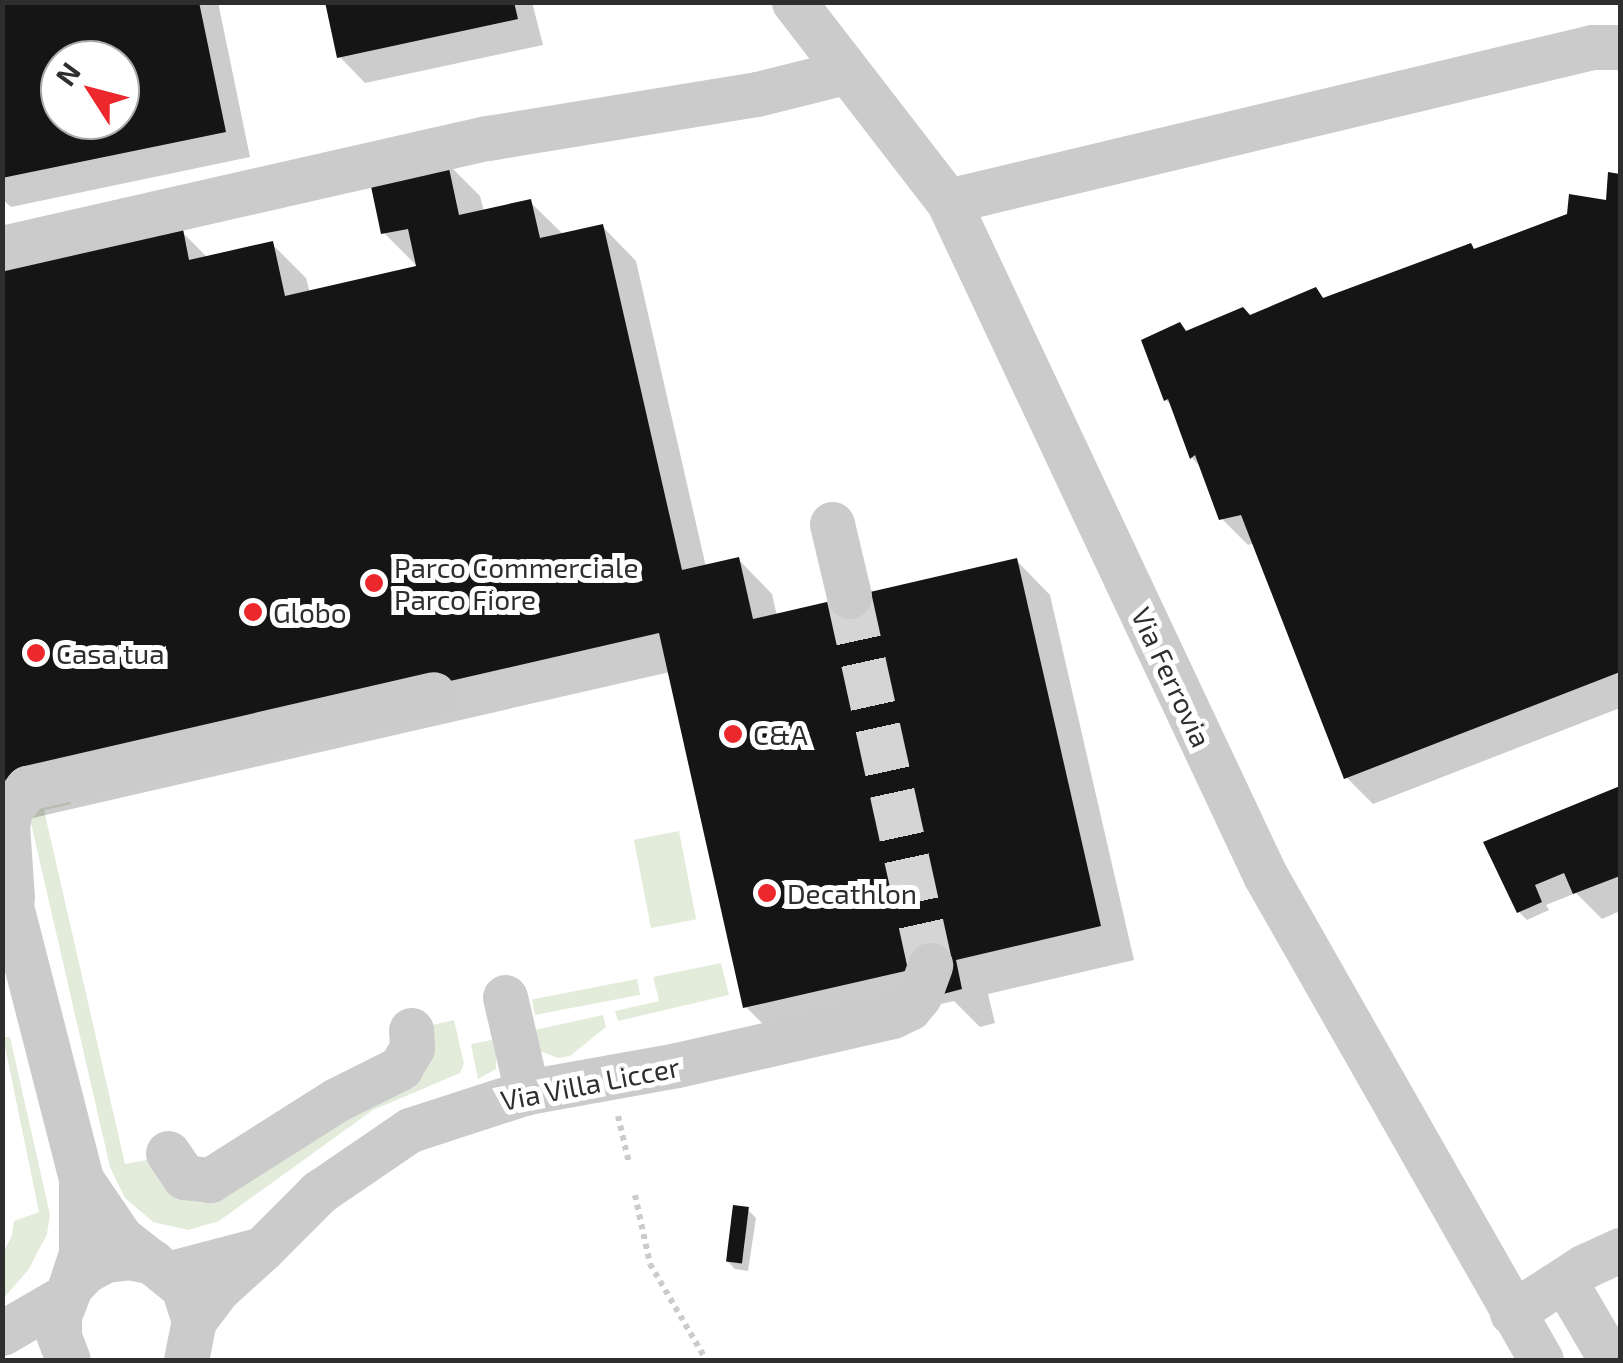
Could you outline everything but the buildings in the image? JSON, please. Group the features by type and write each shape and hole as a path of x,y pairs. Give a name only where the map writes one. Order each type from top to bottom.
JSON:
{"street":[{"name":"Via Ferrovia","path":"794,2 948,201 1265,875 1540,1360"},
{"path":"948,201 1592,47 1620,47"},
{"path":"2,248 488,138 756,94 846,72"},
{"path":"832,524 849,596"},
{"path":"161,1268 122,1238 81,1179 23,1012 8,885 10,810 27,788 433,694"},
{"name":"Via Villa Liccer","path":"191,1346 217,1290 318,1192 384,1145 459,1111 528,1092 678,1065 892,1016 910,1008 919,996 930,965"},
{"path":"505,997 528,1092"},
{"path":"168,1153 184,1178 210,1180 336,1100 400,1068 412,1048 411,1030"},
{"path":"68,1360 59,1336 67,1292 80,1254 81,1179"},
{"path":"2,1333 67,1292 86,1271 106,1260 129,1257 161,1268 262,1249"},
{"path":"1512,1313 1620,1250"},
{"name":"Via Villa Liccer","path":"161,1268 183,1287 191,1346"},
{"path":"1564,1280 1611,1360"}],"path":[{"path":"615,1105 629,1163"},
{"path":"634,1195 650,1264 706,1360"}],"green space":[{"path":"69,799 71,804 44,810 125,1164 152,1159 183,1199 202,1203 419,1079 432,1059 428,1026 454,1020 464,1064 460,1073 373,1110 219,1221 188,1230 153,1222 125,1198 110,1167 30,819 39,808"},
{"path":"679,831 696,919 651,928 634,840"},
{"path":"721,963 729,995 618,1021 615,1011 659,1001 653,977"},
{"path":"637,979 640,995 535,1015 532,999"},
{"path":"603,1015 606,1027 570,1056 558,1058 540,1051 530,1031"},
{"path":"3,1037 10,1037 50,1215 47,1234 29,1269 3,1299 3,1253 14,1221 39,1212"},
{"path":"497,1039 496,1069 478,1079 471,1044"}],"tunnel":[{"path":"849,596 930,965"}],"place":[{"name":"Parco Commerciale Parco Fiore","path":"374,583"},
{"name":"Globo","path":"253,612"},
{"name":"Casa tua","path":"36,653"},
{"name":"C&A","path":"733,734"},
{"name":"Decathlon","path":"767,893"}]}
